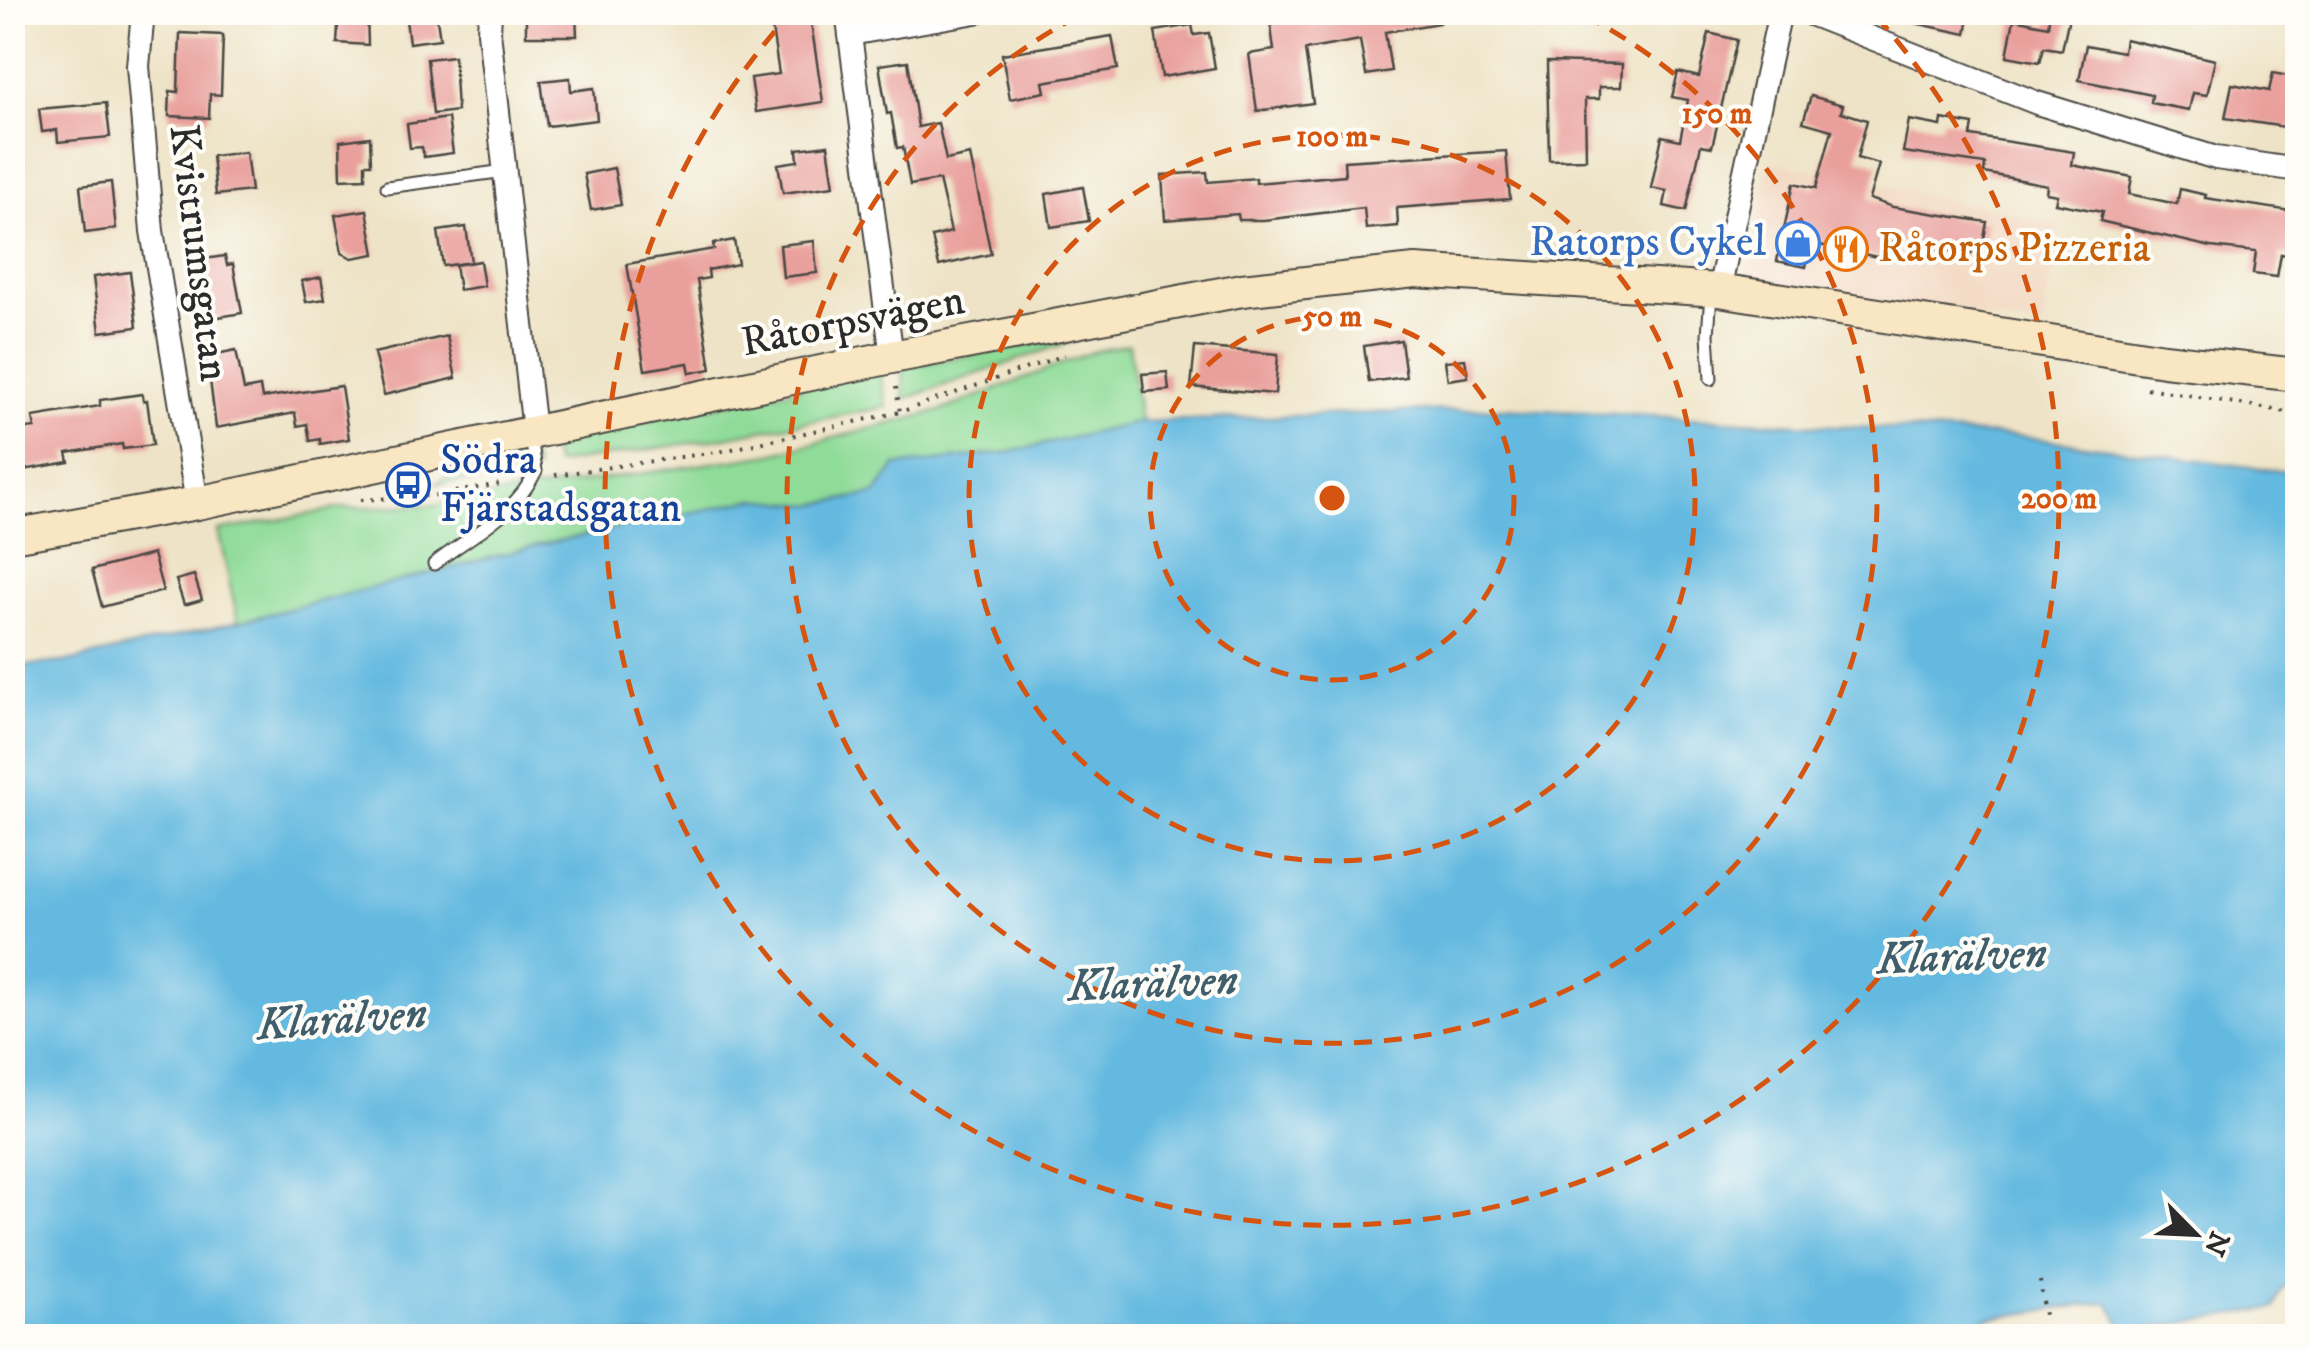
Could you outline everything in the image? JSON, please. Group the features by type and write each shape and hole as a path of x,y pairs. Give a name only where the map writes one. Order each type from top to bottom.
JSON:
{"street":[{"name":"Kvistrumsgatan","path":"143,12 138,66 152,231 196,503"},
{"path":"490,12 532,432"},
{"path":"892,356 848,23 976,12"},
{"path":"1715,290 1780,12"},
{"path":"1805,12 2037,103 2216,158 2298,170"},
{"name":"Råtorpsvägen","path":"12,536 196,503 892,356 1242,290 1415,271 1715,290 2164,360 2298,375"}],"lane":[{"path":"387,187 504,172"},
{"path":"1712,379 1708,335 1715,290"},
{"path":"434,564 498,521 532,479 537,464 532,432"}],"path":[{"path":"361,500 438,495 723,451 900,412 1079,350"},
{"path":"2132,386 2298,414"},
{"path":"2040,1282 2046,1322"},
{"path":"1761,1327 1762,1336"}],"shaded area":[{"path":"1770,161 2059,224 2042,327 1745,283"}],"green space":[{"path":"1099,332 904,399 903,367"},
{"path":"1129,344 1140,422 1010,452 897,466 875,494 811,505 754,499 544,544 238,622 218,531 342,508 434,505 771,454 943,410 1092,352"},
{"path":"880,371 887,407 556,464 547,441"},
{"path":"528,446 536,469 435,484 481,454"}],"water":[{"name":"Klarälven","path":"1503,408 2017,436 2297,473 2298,1287 2282,1288 2275,1308 2126,1332 2108,1302 1988,1318 1967,1336 13,1336 13,667 72,661 544,544 754,499 811,505 875,494 896,466 1010,452 1140,422"}],"building":[{"path":"339,12 367,12 368,45 337,43"},
{"path":"405,12 436,12 440,39 409,43"},
{"path":"526,12 576,12 577,36 526,36"},
{"path":"1269,12 1439,12 1439,23 1385,32 1391,71 1366,75 1360,40 1305,50 1313,103 1257,111 1249,54 1274,50"},
{"path":"1906,12 1970,12 1966,34 1905,21"},
{"path":"2050,12 2070,12 2062,50 2044,47 2040,62 2007,56 2014,19 2048,26"},
{"path":"811,23 823,102 756,112 751,78 779,74 772,29"},
{"path":"1192,25 1194,35 1209,33 1215,68 1162,77 1155,31"},
{"path":"180,33 223,35 221,95 210,94 209,118 169,116 170,91 178,92"},
{"path":"1709,33 1737,40 1712,147 1701,145 1686,211 1664,206 1667,191 1651,188 1662,136 1680,140 1688,100 1672,97 1678,72 1699,77"},
{"path":"1112,36 1118,69 1043,82 1045,92 1010,99 1002,54"},
{"path":"2125,39 2215,60 2207,95 2193,93 2189,110 2151,103 2152,95 2079,80 2086,45 2123,52"},
{"path":"454,56 457,111 433,114 427,59"},
{"path":"908,61 918,127 938,123 946,160 970,155 991,254 939,266 932,237 951,232 939,180 910,185 903,147 897,148 891,113 887,114 879,65"},
{"path":"1547,62 1622,64 1621,87 1599,87 1599,99 1585,99 1586,159 1549,160"},
{"path":"2273,73 2298,78 2298,129 2225,118 2232,84 2269,91"},
{"path":"570,78 571,91 594,88 597,120 547,126 541,81"},
{"path":"1811,96 1843,105 1841,112 1867,120 1857,158 1879,164 1869,199 1893,207 1987,222 1983,244 1973,242 1971,254 1886,240 1882,258 1810,243 1806,267 1777,261 1794,183 1816,188 1832,130 1803,122"},
{"path":"106,103 110,137 58,142 57,130 42,132 39,109"},
{"path":"448,118 453,153 424,157 422,147 410,148 407,124"},
{"path":"1942,119 1973,125 1971,136 2074,152 2072,165 2132,177 2129,194 2177,204 2180,189 2206,195 2205,198 2298,212 2298,257 2281,254 2277,277 2253,274 2256,252 2211,247 2100,221 2102,212 2055,203 2057,195 2046,193 2047,185 1984,173 1985,164 1903,152 1909,120 1941,126"},
{"path":"370,137 371,164 365,164 365,178 341,179 340,141"},
{"path":"828,145 834,186 783,193 778,164 798,161 797,149"},
{"path":"1506,151 1510,199 1397,208 1398,226 1366,229 1364,208 1264,220 1239,220 1238,214 1165,220 1162,175 1207,172 1208,182 1256,178 1256,183 1345,175 1344,161"},
{"path":"246,152 251,191 216,195 212,156"},
{"path":"614,168 621,205 591,210 584,174"},
{"path":"111,182 116,229 85,233 80,186"},
{"path":"1083,187 1089,221 1051,227 1046,194"},
{"path":"367,210 375,254 352,258 342,253 335,215"},
{"path":"466,227 471,262 443,266 438,231"},
{"path":"734,240 738,264 708,270 709,278 697,280 711,369 690,373 688,363 645,370 627,264 714,249 713,244"},
{"path":"814,241 817,273 783,277 780,245"},
{"path":"225,256 227,265 233,264 242,313 207,319 198,270 205,269 204,259"},
{"path":"480,261 484,286 459,290 455,265"},
{"path":"130,272 137,327 100,332 93,277"},
{"path":"321,277 325,299 306,302 302,281"},
{"path":"447,336 456,378 384,395 374,353"},
{"path":"1401,340 1406,377 1369,382 1364,346"},
{"path":"1195,347 1278,354 1275,394 1191,387"},
{"path":"236,350 244,390 260,387 262,398 341,386 349,439 320,444 320,439 310,441 307,424 297,426 295,413 216,428 207,356"},
{"path":"1465,359 1468,377 1448,380 1445,361"},
{"path":"1167,372 1169,390 1144,392 1142,374"},
{"path":"142,394 143,401 147,400 153,445 123,449 122,444 67,453 69,462 12,472 12,431 35,428 33,417 100,406 100,400"},
{"path":"153,554 163,591 102,607 92,570"},
{"path":"194,575 202,600 184,605 176,580"}],"place":[{"name":"Ratorps Cykel","path":"1798,243"},
{"name":"Råtorps Pizzeria","path":"1846,249"},
{"name":"Södra Fjärstadsgatan","path":"408,485"}]}
